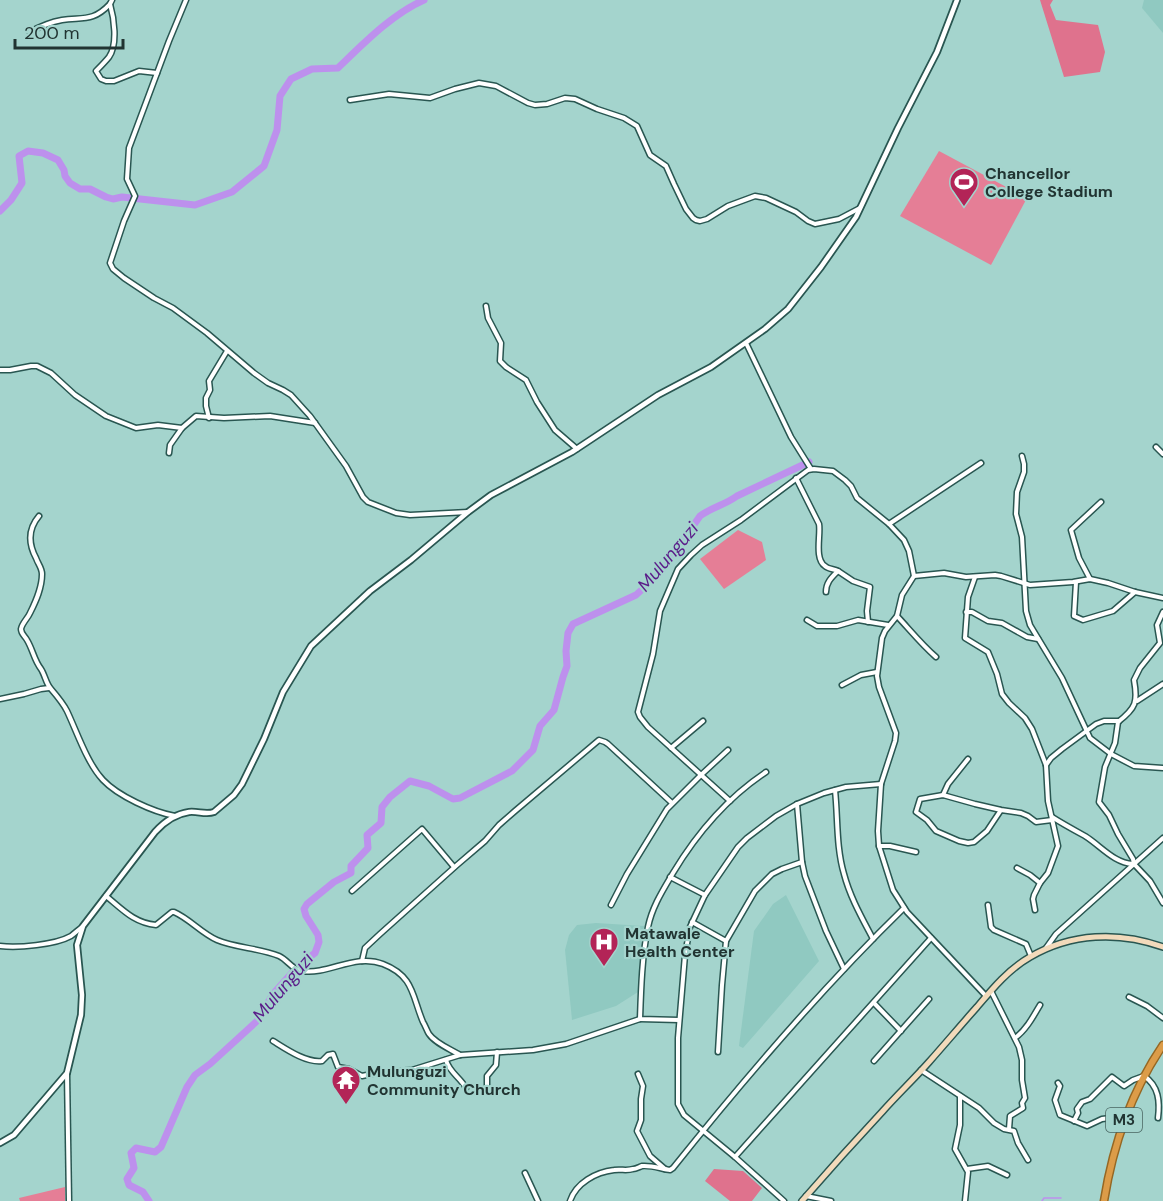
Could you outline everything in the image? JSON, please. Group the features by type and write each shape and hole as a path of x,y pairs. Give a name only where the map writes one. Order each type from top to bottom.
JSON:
{"highway":[{"name":"M3","path":"1104,1201 1114,1150 1126,1116 1144,1076 1163,1045"}],"main road":[{"path":"804,1199 988,994 1007,974 1031,956 1046,949 1094,937 1140,939 1163,947"}],"street":[{"path":"186,0 129,148 127,180 135,196 124,221 111,266 123,278 205,331 268,383 290,394 315,423 346,466 363,497 371,504 396,513 410,515 468,512"},
{"path":"0,946 27,946 60,940 72,935 82,926 155,832 169,819 189,812 214,812 234,795 254,761 283,692 309,649 370,591 496,491 577,449 632,411 711,367 765,329 788,309 843,236 861,208 937,52 957,0"},
{"path":"111,2 114,16 112,50 110,56 96,71 101,79 114,81 146,70 157,73"},
{"path":"30,32 62,20 93,17 102,12 111,2"},
{"path":"350,100 389,94 430,98 479,83 496,86 535,105 565,98 575,99 624,118 637,126 650,155 666,166 686,208 696,220 707,219 728,206 755,196 766,198 796,212 815,224 839,219 861,208"},
{"path":"486,306 488,318 501,341 500,361 526,380 555,430 577,449"},
{"path":"746,343 791,437 811,469"},
{"path":"209,418 206,406 210,390 209,381 227,351"},
{"path":"0,370 37,366 51,373 75,395 106,416 136,428 158,425 182,428"},
{"path":"169,453 170,445 182,428 194,417 270,416 315,423"},
{"path":"1156,447 1163,454"},
{"path":"1022,456 1024,472 1017,492 1016,514 1022,537 1026,611 1030,625 1062,678 1086,732 1095,743 1134,766 1163,768"},
{"path":"889,524 981,463"},
{"path":"730,801 642,720 638,712 660,611 677,571 702,545 811,469 833,471 847,482 856,498 889,524 904,540 914,576 902,595 897,616 882,638 877,672 879,687 896,733 881,784 879,846 893,890 904,908 931,939 988,994 1015,1038 1022,1060 1025,1098 1022,1103 1023,1108 1010,1116 1009,1129"},
{"path":"796,478 819,524 821,562 852,581 870,587 868,622"},
{"path":"1090,579 1079,558 1071,530 1101,502"},
{"path":"39,516 32,525 30,540 35,558 42,569 42,579 40,591 30,614 21,626 21,631 35,661 66,710 78,738 103,779 139,804 176,816"},
{"path":"826,591 828,582 838,571"},
{"path":"914,576 944,573 975,577 1001,576 1025,585 1090,579 1163,598"},
{"path":"975,577 968,597 965,638 988,651 1002,694 1025,718 1032,729 1046,765 1048,801 1058,846 1048,873 1040,883 1033,899 1035,910"},
{"path":"1076,582 1074,616 1083,621 1113,611 1135,592"},
{"path":"966,612 972,612 988,621 1002,623 1028,637 1038,639"},
{"path":"1137,701 1134,680 1140,668 1160,643 1157,625 1163,612"},
{"path":"897,616 927,651 936,657"},
{"path":"807,620 817,626 837,626 854,620 889,626"},
{"path":"842,685 861,675 877,672"},
{"path":"1046,765 1062,748 1096,724 1104,720 1119,721 1126,717 1137,701 1163,684"},
{"path":"0,699 50,688"},
{"path":"1119,721 1099,802 1109,815 1134,864 1150,881 1163,903"},
{"path":"671,748 703,722"},
{"path":"362,961 365,948 372,941 485,841 499,825 599,741 605,742 618,752 672,803"},
{"path":"610,905 672,803 728,750"},
{"path":"943,795 948,784 968,759"},
{"path":"640,1019 648,927 655,905 670,877 704,827 730,801 766,772"},
{"path":"784,1201 684,1114 678,1104 679,1020 688,933 705,895 738,847 766,823 797,804 834,790 881,784"},
{"path":"834,790 843,873 857,909 873,939"},
{"path":"1001,810 987,831 974,842 968,843 936,831 916,812 920,799 943,795 1025,814 1037,822 1052,819 1084,836 1113,858 1134,864"},
{"path":"797,804 802,862 822,921 844,969"},
{"path":"352,891 422,829 454,867"},
{"path":"1046,949 1056,934 1163,838"},
{"path":"879,846 916,852"},
{"path":"717,1052 726,941 755,891 772,874 802,862"},
{"path":"1017,868 1040,883"},
{"path":"670,877 705,895"},
{"path":"106,896 126,914 141,921 156,925 174,912 213,938 224,943 280,957 295,970 314,972 362,961 382,964 400,974 408,983 429,1034 460,1055"},
{"path":"988,905 994,930 1026,944 1031,956"},
{"path":"570,1201 574,1192 595,1175 616,1169 636,1169 643,1166 670,1170 673,1168 703,1130 844,969 904,908"},
{"path":"692,922 726,941"},
{"path":"69,1201 67,1073 81,1015 82,995 77,945 82,926"},
{"path":"735,1157 931,939"},
{"path":"1129,997 1147,1006 1163,1018"},
{"path":"873,1060 929,999"},
{"path":"874,1003 901,1030"},
{"path":"1015,1038 1034,1016 1040,1005"},
{"path":"273,1041 316,1062 333,1054 338,1067 362,1076 412,1070 460,1055 533,1050 566,1044 640,1019 679,1020"},
{"path":"487,1089 488,1076 496,1065 497,1052"},
{"path":"446,1060 449,1068 466,1088"},
{"path":"921,1070 979,1108 994,1123 1014,1131 1028,1160"},
{"path":"0,1143 14,1135 67,1073"},
{"path":"638,1074 643,1086 641,1120 637,1131 650,1156 666,1169"},
{"path":"1074,1121 1078,1113 1077,1109 1082,1102 1090,1099 1110,1077 1114,1077 1124,1086 1144,1076 1153,1083 1160,1104 1158,1118"},
{"path":"1058,1083 1060,1086 1055,1100 1058,1113 1074,1121 1087,1126 1102,1119 1126,1116"},
{"path":"960,1095 960,1125 955,1149 969,1175 965,1201"},
{"path":"967,1169 988,1166 1007,1175"},
{"path":"525,1173 538,1201"},
{"path":"804,1199 831,1201"}],"shaded area":[{"path":"1040,0 1053,0 1050,5 1056,20 1098,25 1105,52 1100,72 1064,77"},
{"path":"1144,0 1163,0 1163,33 1142,8"},
{"name":"Chancellor College Stadium","path":"939,151 1027,198 991,265 900,216"},
{"path":"738,530 762,542 766,560 724,589 700,559"},
{"path":"786,895 819,961 743,1048 739,1046 754,931 773,904"},
{"name":"Matawale Health Center","path":"596,923 644,926 640,984 638,992 616,1006 572,1020 565,950 569,935 577,925"},
{"path":"714,1169 743,1171 762,1188 752,1201 730,1201 705,1181"},
{"path":"65,1187 65,1201 20,1201 19,1198"}],"waterway":[{"path":"0,211 11,200 22,183 19,156 28,151 43,153 58,160 70,183 80,189 90,189 113,199 122,197 195,205 232,192 264,166 277,130 280,96 291,79 312,69 338,68 389,21 424,0"},
{"name":"Mulunguzi","path":"149,1201 143,1192 129,1185 127,1179 134,1168 131,1153 136,1148 155,1152 161,1147 187,1087 195,1075 257,1021 273,994 298,966 315,953 319,942 318,935 304,909 334,882 351,873 351,866 368,848 367,835 381,823 382,807 390,797 410,781 429,786 453,799 460,798 512,771 533,750 540,726 554,710 567,666 568,633 573,624 636,595 660,573 700,516 809,462"},
{"path":"1042,1201 1044,1198 1061,1198"}],"place":[{"name":"Chancellor College Stadium","path":"964,208"},
{"name":"Matawale Health Center","path":"604,968"},
{"name":"Mulunguzi Community Church","path":"346,1106"}]}
